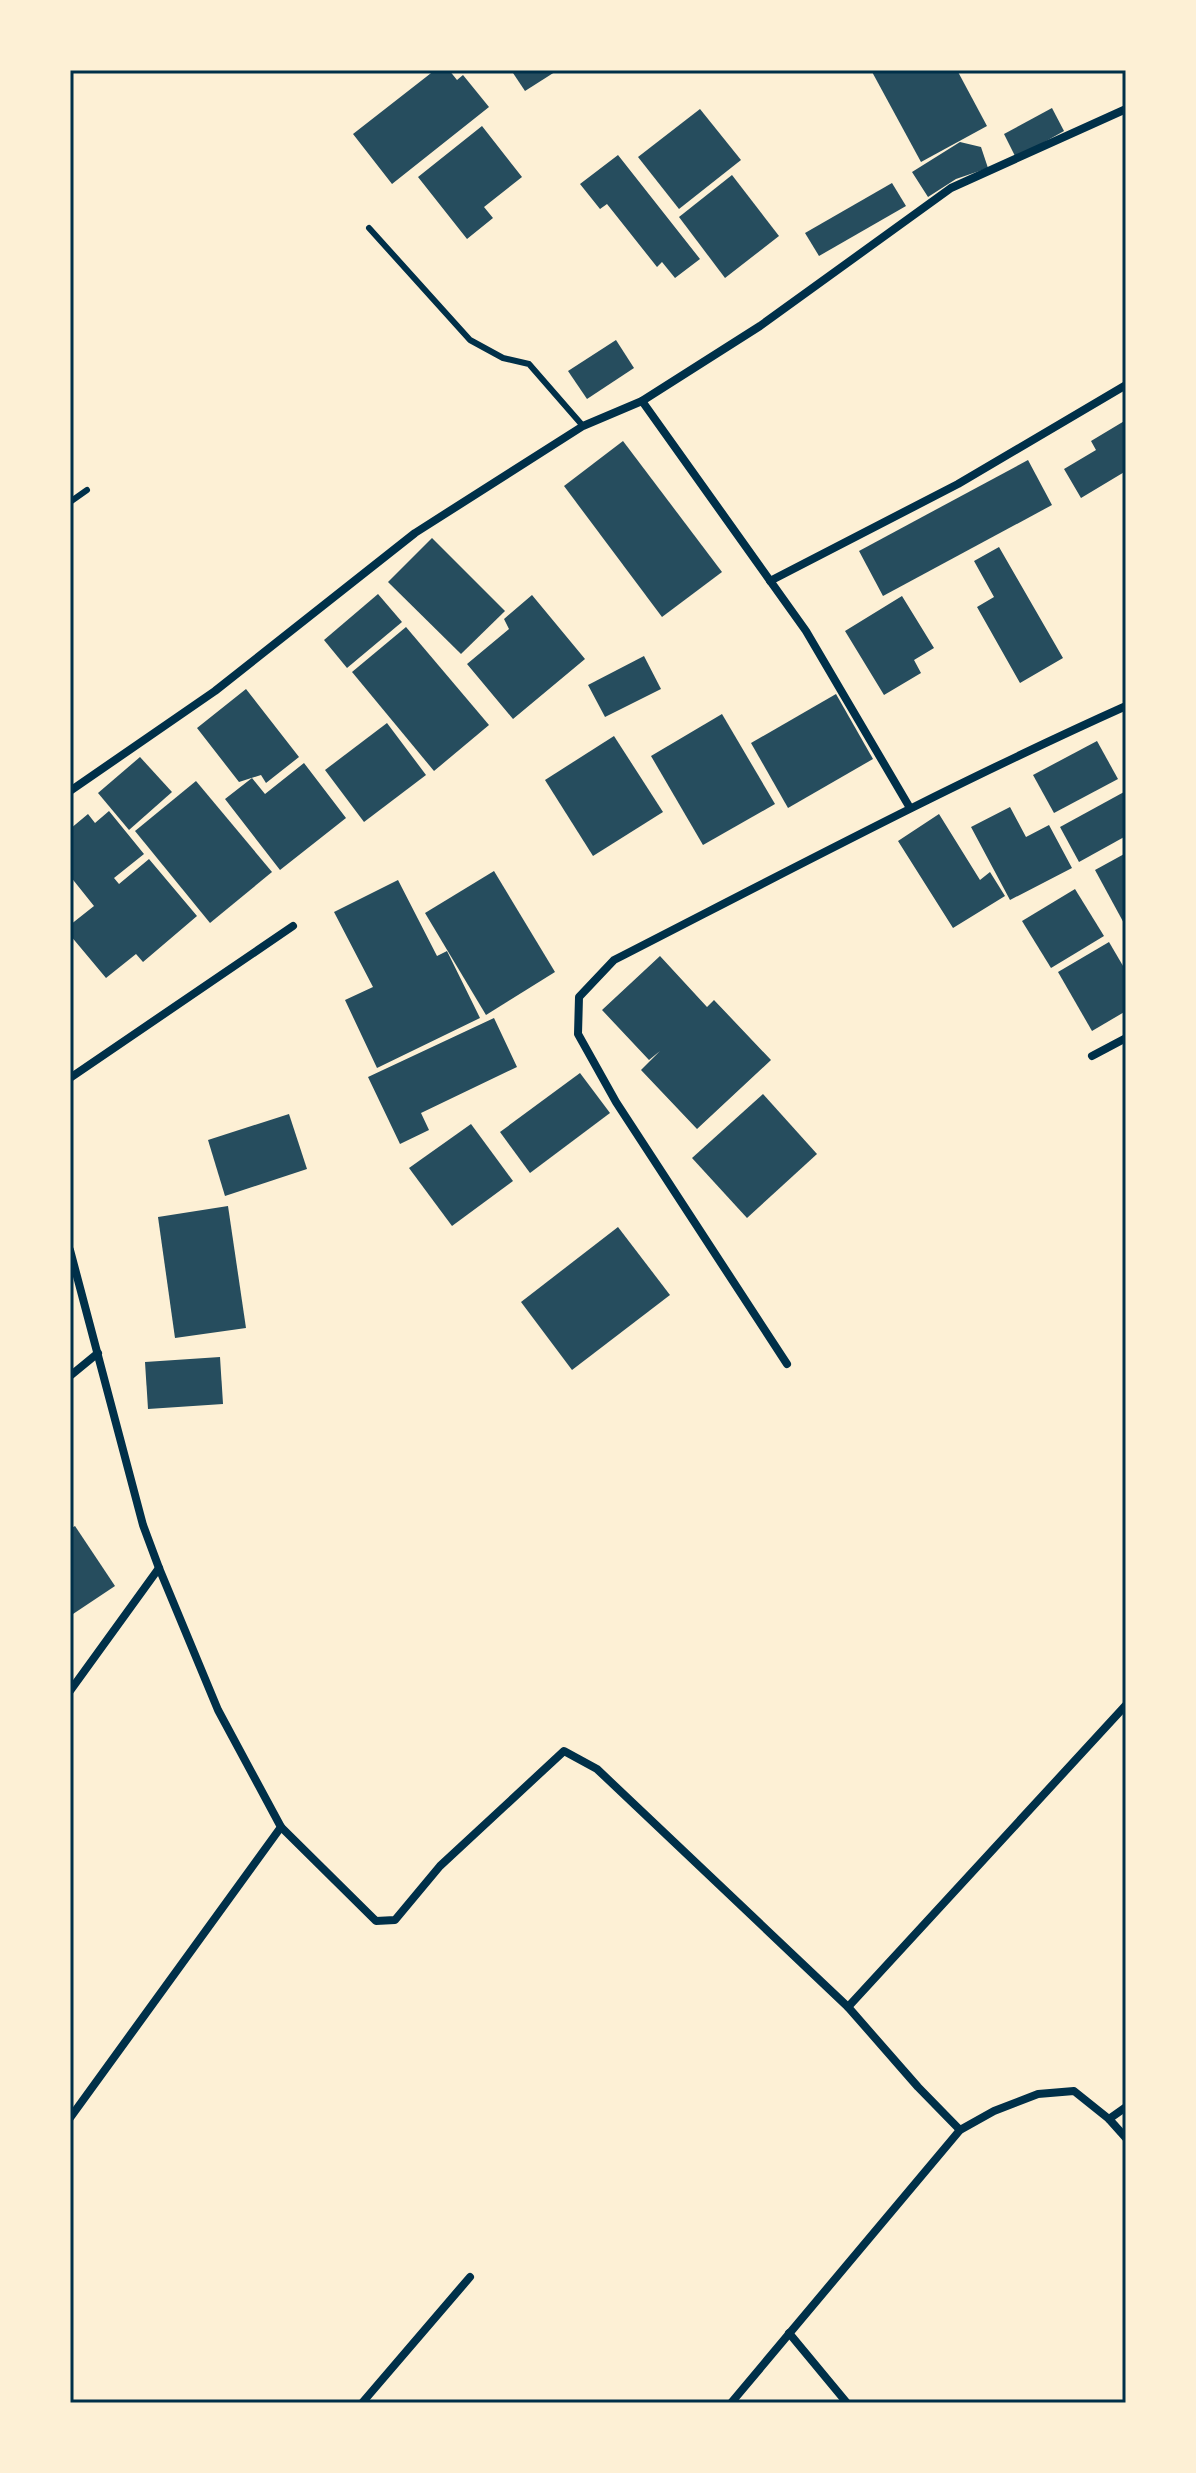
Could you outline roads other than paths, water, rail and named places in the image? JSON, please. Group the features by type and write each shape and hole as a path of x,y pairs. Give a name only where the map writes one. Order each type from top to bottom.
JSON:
{"street":[{"path":"70,791 215,691 415,533 583,426 642,401 760,326 951,188 1126,109"},
{"path":"770,581 958,484 1126,385"},
{"path":"642,401 806,631 910,808"},
{"path":"787,1364 608,1089 578,1034 579,997 614,960 910,808 1126,706"},
{"path":"70,1078 293,926"},
{"path":"1092,1056 1126,1038"},
{"path":"70,1250 143,1525 218,1710 281,1827 376,1921 395,1920 440,1866 564,1751 597,1769 848,2007 960,2130"},
{"path":"70,1376 98,1353"},
{"path":"70,1691 159,1568"},
{"path":"848,2007 1126,1705"},
{"path":"70,2118 281,1827"},
{"path":"731,2403 960,2130 994,2111 1038,2094 1074,2091 1109,2119 1126,2138"},
{"path":"1109,2119 1126,2107"},
{"path":"362,2403 470,2277"},
{"path":"789,2333 847,2403"}],"lane":[{"path":"369,228 470,340 503,358 529,364 583,426"},
{"path":"70,502 87,490"}]}
